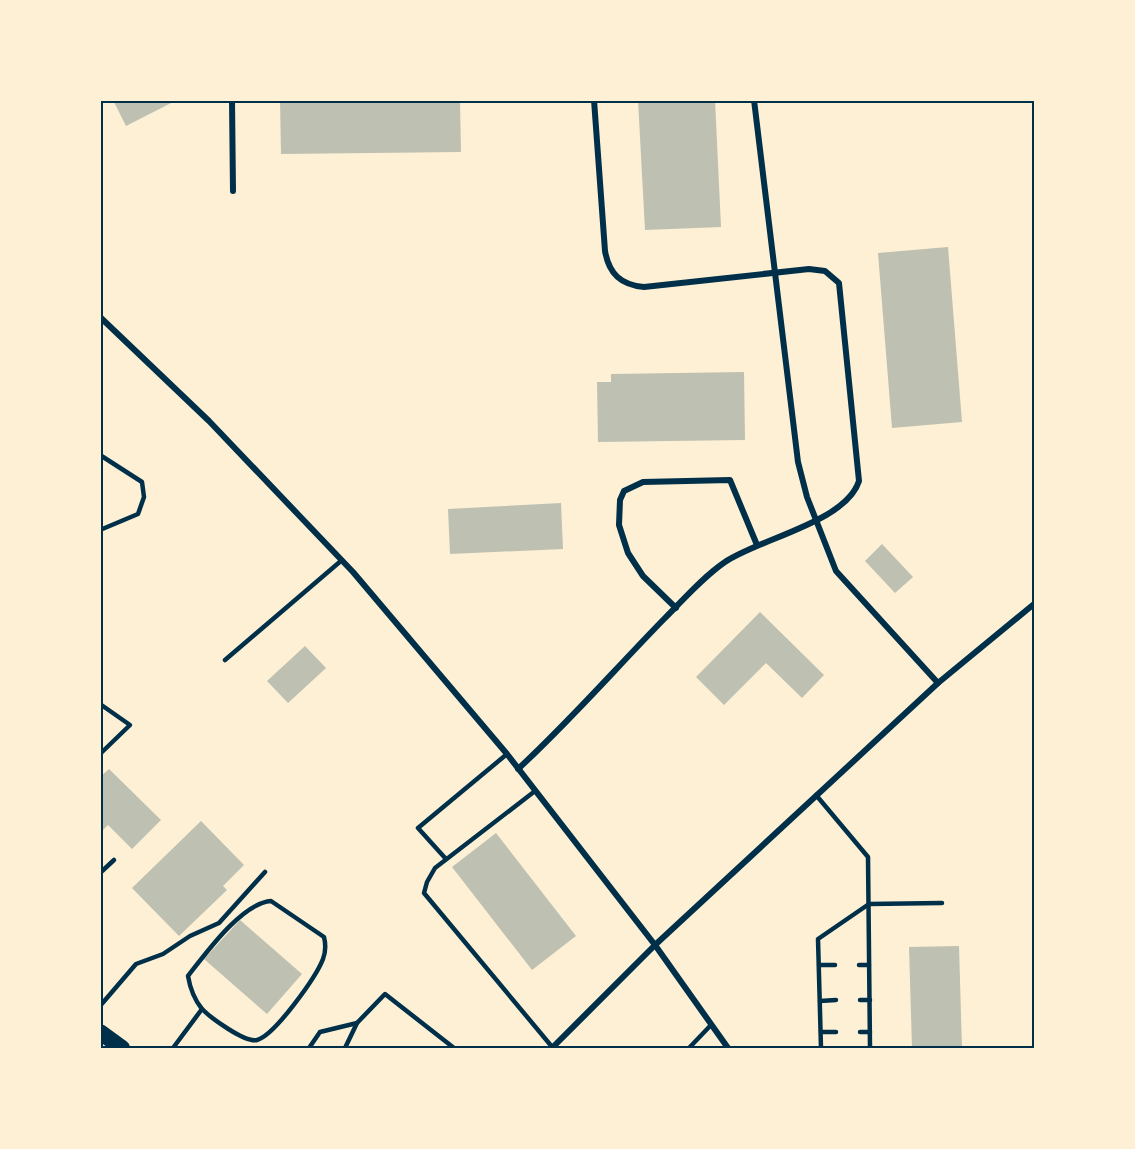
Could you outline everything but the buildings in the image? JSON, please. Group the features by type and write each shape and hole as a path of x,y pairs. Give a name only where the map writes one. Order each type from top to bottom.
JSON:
{"highway":[{"path":"100,1032 122,1048"}],"street":[{"path":"232,100 233,191"},
{"path":"518,768 577,713 718,567 758,545 836,509 852,496 859,481 839,283 830,274 817,270 644,287 633,286 618,279 608,266 605,251 594,100"},
{"path":"754,100 798,462 815,519 836,571 938,683"},
{"path":"100,317 209,422 342,560 507,754 655,945 728,1048"},
{"path":"676,608 643,576 628,554 619,525 620,500 624,491 643,482 726,478 732,481 758,545"},
{"path":"553,1048 655,945 816,795 938,683 1035,604"}],"lane":[{"path":"100,455 142,482 144,497 138,514 100,530"},
{"path":"225,660 342,560"},
{"path":"100,704 130,725 100,754"},
{"path":"446,859 418,828 507,754"},
{"path":"535,791 435,868 424,893 553,1048"},
{"path":"816,795 868,857 870,1048"},
{"path":"100,873 114,860"},
{"path":"100,1006 136,964 163,954 190,936 219,923 265,872"},
{"path":"260,902 271,902 324,937 327,947 313,980 267,1035 255,1041 242,1038 202,1009 191,991 188,976 216,942 260,902"},
{"path":"821,1048 818,939 869,904 942,903"},
{"path":"819,965 835,965"},
{"path":"859,965 869,965"},
{"path":"345,1048 357,1023 385,994 454,1048"},
{"path":"820,1001 836,1000"},
{"path":"860,1000 870,1000"},
{"path":"173,1048 202,1009"},
{"path":"309,1048 320,1032 357,1023"},
{"path":"689,1048 711,1025"},
{"path":"821,1032 836,1032"},
{"path":"860,1032 870,1032"}]}
